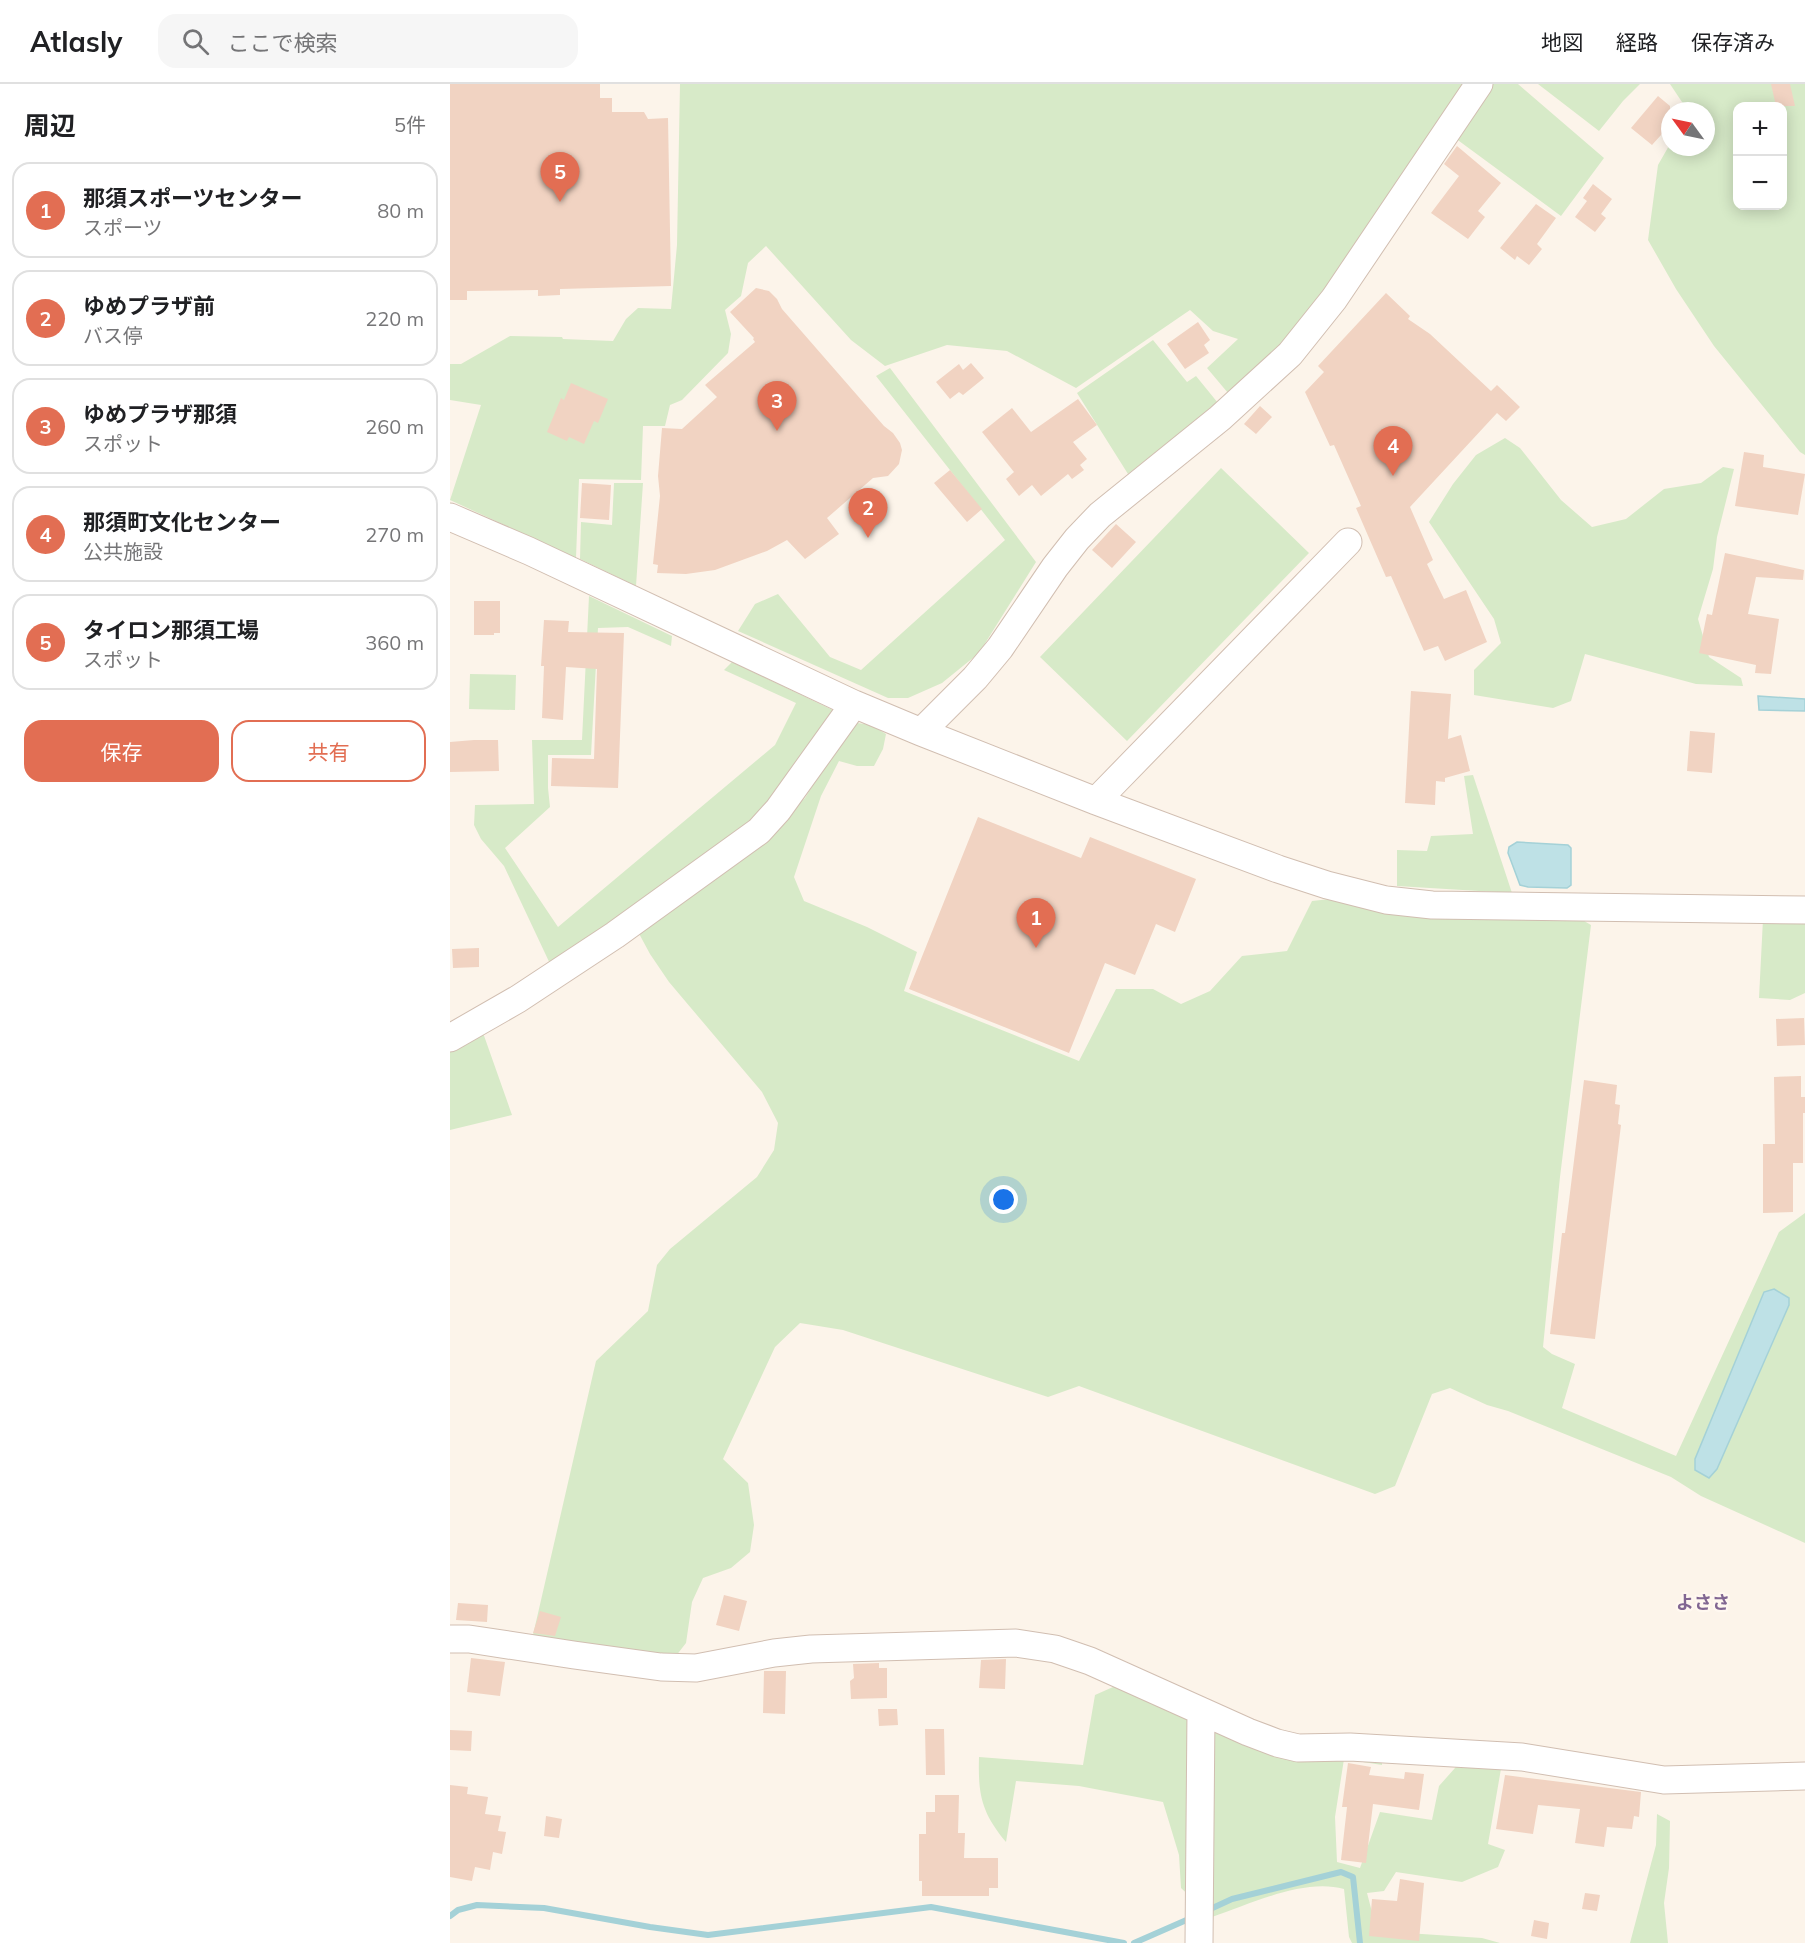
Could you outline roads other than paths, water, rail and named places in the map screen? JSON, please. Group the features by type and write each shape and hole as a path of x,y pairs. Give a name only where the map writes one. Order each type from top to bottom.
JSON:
{"street":[{"path":"921,732 975,678 1000,648 1054,567 1100,515 1220,418 1290,354 1334,299 1479,84"},
{"path":"450,517 556,564 854,704 1096,801 1327,885 1386,900 1483,907 1805,910"},
{"path":"1096,801 1348,542"},
{"path":"450,1038 518,999 615,935 759,831 778,810 854,704"},
{"path":"450,1639 469,1639 661,1667 696,1668 774,1653 811,1649 974,1642 1016,1643 1055,1649 1090,1661 1258,1736 1298,1748 1350,1747 1522,1757 1664,1780 1805,1776"},
{"path":"1198,1943 1200,1711"}],"water":[{"path":"1758,696 1805,699 1805,711 1759,710"},
{"path":"1517,842 1568,845 1571,848 1571,885 1567,888 1520,885 1508,853 1509,847"},
{"path":"1774,1289 1789,1298 1789,1305 1717,1469 1709,1478 1695,1470 1695,1459 1764,1292"}],"waterway":[{"path":"1206,1911 1232,1899 1341,1872 1353,1877 1360,1943"},
{"path":"450,1916 458,1910 477,1905 544,1908 708,1935 931,1907 1124,1943"},
{"path":"1134,1943 1191,1918"}],"place":[{"name":"タイロン那須工場","path":"560,202"},
{"name":"ゆめプラザ那須","path":"777,431"},
{"name":"那須町文化センター","path":"1393,476"},
{"name":"ゆめプラザ前","path":"868,538"},
{"name":"那須スポーツセンター","path":"1036,948"}],"district":[{"name":"よささ","path":"1703,1603"}]}
